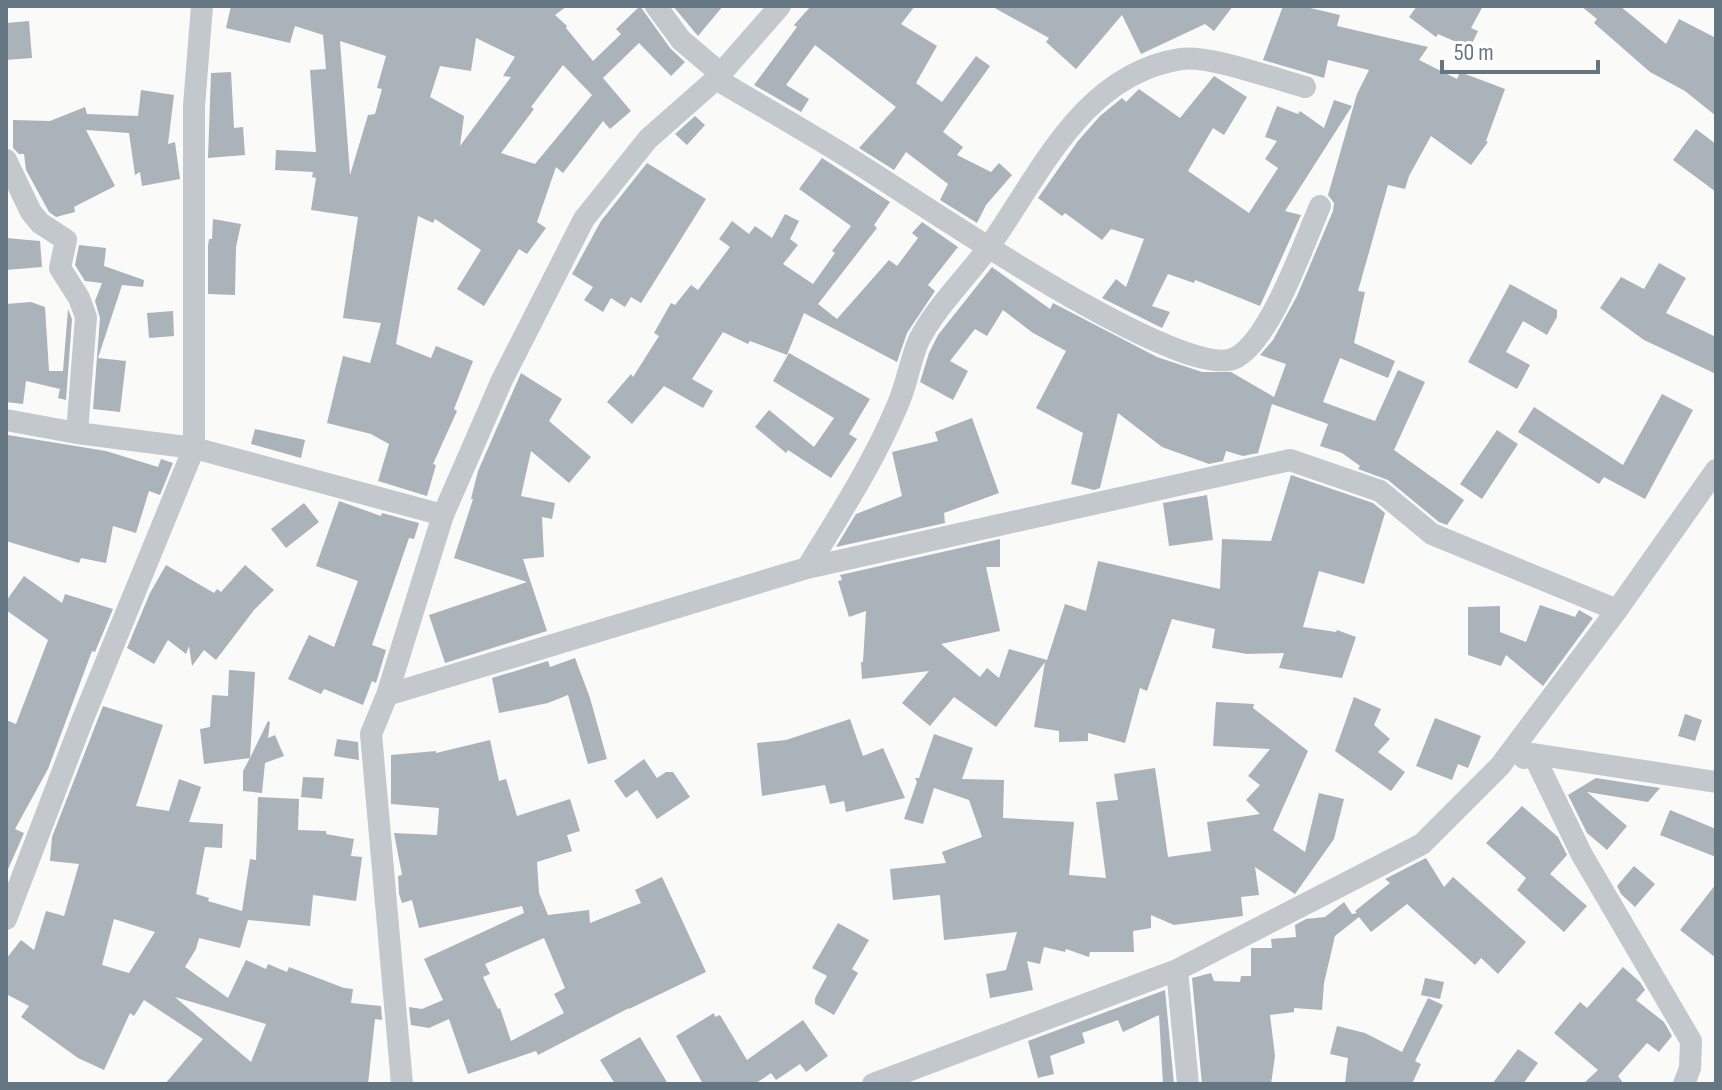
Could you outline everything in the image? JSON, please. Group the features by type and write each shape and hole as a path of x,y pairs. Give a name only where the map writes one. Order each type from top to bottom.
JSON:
{"street":[{"path":"6,919 82,721 194,448 194,106 202,6"},
{"path":"656,6 681,40 718,77 988,247 1126,328 1222,363 1238,357 1257,338 1273,313 1320,206"},
{"path":"402,1084 371,734 387,695 443,515 502,380 584,219 648,139 718,77 780,6"},
{"path":"807,568 867,471 899,402 919,342 1068,130 1089,105 1115,83 1182,59 1204,59 1305,87"},
{"path":"6,160 31,212 40,223 66,240 60,268 79,298 86,317 87,338 77,433"},
{"path":"6,420 194,448 443,515"},
{"path":"387,695 807,568 1290,460 1380,491 1432,534 1617,610"},
{"path":"873,1084 1177,970 1422,844 1500,766 1617,610 1716,470"},
{"path":"1500,766 1533,754 1716,782"},
{"path":"1533,754 1582,855 1691,1041 1690,1068 1684,1084"},
{"path":"1177,970 1188,1084"}],"building":[{"path":"231,6 567,6 555,15 593,61 621,34 616,29 640,6 670,48 685,62 671,76 639,43 603,78 631,111 610,129 603,121 563,173 556,167 537,222 546,228 527,254 519,249 484,306 457,289 481,250 435,219 433,223 418,216 396,344 431,358 436,346 473,361 454,409 457,411 433,464 436,465 427,496 378,481 389,444 371,434 327,423 343,356 370,363 381,323 343,318 358,217 311,210 316,178 312,177 313,172 275,170 276,150 316,152 310,70 326,69 323,35 295,26 290,43 226,28","holes":["476,38 515,57 503,76 511,77 460,146 464,116 430,97 440,66 471,71","340,41 386,56 377,88 382,89 375,114 368,115 350,175","563,65 592,95 535,164 501,153 534,109 531,107"]},
{"path":"673,6 723,6 698,36"},
{"path":"811,6 915,6 901,24 937,46 916,83 942,102 976,56 990,66 943,132 963,147 957,155 991,172 999,163 1012,175 986,205 977,223 940,200 948,184 906,152 894,170 859,148 896,107 815,45 786,85 809,99 801,112 754,85 797,27 794,25"},
{"path":"991,6 1233,6 1214,31 1205,24 1141,54 1122,15 1076,69 1046,42 1049,38"},
{"path":"1283,6 1302,6 1340,15 1337,26 1428,47 1419,60 1457,79 1460,72 1505,89 1488,142 1471,165 1431,136 1405,189 1388,185 1358,291 1365,292 1354,343 1395,361 1388,378 1340,358 1323,402 1375,421 1398,370 1425,382 1394,450 1464,500 1447,525 1439,522 1388,480 1358,469 1360,466 1342,453 1320,446 1328,424 1272,404 1258,453 1243,456 1226,451 1223,461 1209,464 1162,447 1118,413 1100,488 1094,490 1071,484 1083,433 1036,408 1066,351 1033,333 1003,310 987,336 975,329 950,361 968,371 953,400 920,382 938,335 992,267 1050,309 1053,303 1157,357 1202,372 1231,372 1274,397 1286,364 1260,355 1273,340 1297,296 1333,211 1334,203 1328,195 1357,94 1369,70 1328,60 1324,78 1263,60"},
{"path":"1417,6 1483,6 1471,28 1478,31 1470,48 1438,34 1436,37 1409,17"},
{"path":"1581,6 1620,6 1666,44 1679,19 1716,38 1716,116 1685,91 1650,72 1594,23 1597,19"},
{"path":"29,21 32,58 6,60 6,23"},
{"path":"231,72 234,128 243,127 245,155 208,158 211,73"},
{"path":"1214,76 1247,97 1224,135 1213,128 1188,171 1249,213 1278,168 1265,159 1277,141 1265,137 1277,106 1298,114 1300,111 1324,128 1334,100 1352,106 1285,211 1301,215 1260,306 1195,280 1194,283 1168,274 1152,306 1170,312 1162,328 1102,298 1116,279 1126,287 1144,239 1111,229 1102,240 1038,198 1078,141 1100,116 1122,98 1126,102 1139,89 1180,118"},
{"path":"141,90 174,95 168,144 175,142 180,179 142,186 140,172 135,175 129,133 86,130 115,186 74,207 75,212 56,217 49,212 26,170 24,154 13,148 13,120 50,121 85,107 87,114 138,116"},
{"path":"695,116 705,125 687,145 675,134"},
{"path":"1696,129 1716,144 1716,192 1673,160"},
{"path":"822,158 890,202 874,225 877,228 818,304 837,319 889,260 897,266 918,238 912,233 922,222 958,247 928,285 935,291 907,333 897,362 804,313 787,355 750,341 748,344 723,332 692,379 713,391 703,408 664,386 632,424 607,402 631,374 633,377 659,336 654,333 671,303 675,305 691,285 698,290 730,247 719,239 732,221 749,234 755,226 772,238 785,214 799,221 790,239 798,245 783,264 813,284 851,226 799,189"},
{"path":"647,163 706,199 641,303 631,297 625,307 611,298 603,312 584,300 593,287 572,274 601,221"},
{"path":"213,219 241,224 236,247 235,295 208,294 208,246 209,239 212,239"},
{"path":"6,238 40,241 42,267 6,270"},
{"path":"79,245 106,248 104,266 144,280 143,287 122,285 98,358 126,361 120,412 93,409 100,318 95,301 102,283 85,281 75,265"},
{"path":"1659,263 1686,278 1666,313 1716,337 1716,374 1644,340 1600,308 1621,277 1644,289"},
{"path":"1510,284 1557,310 1557,317 1547,335 1523,321 1506,352 1530,365 1517,389 1468,362"},
{"path":"31,302 45,307 49,371 63,371 68,309 72,319 66,400 58,398 60,389 26,381 23,404 6,402 6,304"},
{"path":"173,311 174,336 149,338 147,313"},
{"path":"789,353 870,399 849,434 857,439 831,478 788,450 786,453 755,427 769,410 814,447 834,418 773,381"},
{"path":"521,373 562,399 549,421 591,457 569,483 531,451 521,496 555,503 552,519 542,517 544,557 523,559 547,631 445,663 429,615 527,582 454,558 473,499 478,471"},
{"path":"1662,394 1693,410 1645,499 1604,477 1599,484 1518,432 1534,407 1623,465"},
{"path":"972,418 999,493 944,513 945,523 836,547 856,514 902,496 892,452 938,441 935,432"},
{"path":"255,429 305,440 301,458 251,444"},
{"path":"1497,430 1518,444 1482,499 1460,484"},
{"path":"8,435 106,451 158,467 161,459 173,463 160,495 149,491 136,533 113,526 106,563 81,558 79,563 6,541"},
{"path":"1291,475 1373,503 1385,513 1364,584 1319,571 1303,627 1337,630 1356,637 1342,678 1279,668 1284,653 1247,654 1212,648 1215,629 1172,619 1147,691 1140,688 1125,743 1088,733 1088,741 1059,742 1059,731 1034,727 1045,662 996,727 954,697 930,726 902,703 929,671 862,679 866,611 849,617 838,581 842,580 840,575 1000,539 1000,567 986,567 1000,631 941,644 980,677 987,668 999,678 1009,649 1047,660 1065,604 1086,611 1098,561 1220,589 1222,539 1271,541"},
{"path":"1207,495 1213,540 1169,546 1163,503"},
{"path":"339,501 381,516 382,513 419,523 414,539 409,538 372,645 386,650 376,683 372,681 363,705 324,689 321,694 288,679 309,635 334,647 358,581 316,566"},
{"path":"304,503 319,522 286,548 271,529"},
{"path":"166,565 214,593 217,589 221,592 245,565 274,590 254,610 216,660 204,650 192,666 189,646 186,654 168,640 154,664 127,648 150,593"},
{"path":"24,576 62,603 65,594 113,609 95,652 92,651 48,769 15,829 24,833 6,874 6,720 16,724 48,640 6,610 6,601"},
{"path":"1540,605 1575,617 1579,610 1593,618 1543,686 1506,655 1501,666 1468,655 1468,607 1500,606 1500,632 1526,642"},
{"path":"575,658 607,759 588,764 568,695 548,703 499,713 492,678 548,661 550,667"},
{"path":"229,670 255,672 250,758 204,764 200,729 210,727 212,695 228,696"},
{"path":"1354,697 1381,709 1374,725 1390,739 1378,752 1405,772 1391,791 1335,751"},
{"path":"1216,702 1254,704 1253,708 1308,751 1273,830 1305,852 1319,793 1344,799 1334,839 1295,894 1255,867 1259,895 1241,897 1243,916 1174,925 1151,915 1151,928 1133,931 1134,952 1090,952 1089,957 1066,949 1065,952 1044,947 1040,964 1027,961 1033,990 990,998 986,974 1006,970 1017,932 944,940 940,895 893,900 890,869 946,863 942,852 982,837 969,800 934,788 923,824 904,819 917,782 915,778 919,778 934,734 973,748 962,779 1004,780 1003,818 1074,822 1069,875 1106,878 1096,802 1118,800 1114,774 1155,768 1168,857 1211,851 1207,822 1260,814 1246,800 1260,785 1248,776 1270,749 1213,746"},
{"path":"103,706 163,725 136,806 169,811 179,779 201,787 189,822 223,824 222,848 205,847 196,894 209,898 208,901 242,911 250,859 256,860 258,797 299,799 298,830 326,831 326,834 354,839 351,856 362,857 356,901 313,895 310,926 248,920 240,948 199,938 185,967 228,998 246,960 266,969 268,964 287,972 289,967 353,989 351,1003 381,1006 382,1020 375,1019 368,1084 165,1084 203,1039 144,1000 134,1016 130,1013 104,1070 78,1058 21,1017 29,1006 6,994 6,959 21,940 34,950 46,911 64,916 79,864 50,861 52,837","holes":["114,919 155,932 129,973 102,965","175,997 266,1024 251,1062 212,1029"]},
{"path":"1685,714 1702,720 1695,741 1678,736"},
{"path":"1435,718 1481,736 1468,768 1458,764 1452,780 1416,766"},
{"path":"850,719 863,756 883,748 905,798 846,812 844,801 830,804 825,785 762,796 757,743 786,740"},
{"path":"268,721 268,738 275,735 284,756 265,763 262,793 243,791 243,771"},
{"path":"337,739 358,742 359,760 334,756"},
{"path":"490,740 499,781 506,779 517,816 570,799 580,831 567,835 572,851 537,862 539,893 548,915 589,910 590,923 641,903 635,890 662,877 706,972 538,1055 536,1051 468,1074 449,1019 429,1028 411,1025 409,1007 422,1009 443,1000 424,959 524,913 522,906 419,928 412,900 402,903 398,876 402,875 394,833 437,835 439,808 391,804 391,755 436,753","holes":["544,938 565,988 554,994 564,1013 511,1041 500,1008 483,977 490,974 485,964"]},
{"path":"644,759 657,778 666,772 673,772 690,797 657,819 637,790 626,798 614,781"},
{"path":"303,777 324,778 322,799 301,797"},
{"path":"1596,778 1660,788 1648,802 1587,792 1627,826 1607,850 1587,833 1568,795"},
{"path":"1522,806 1558,837 1567,855 1550,874 1587,906 1564,932 1517,890 1526,878 1486,843"},
{"path":"1670,810 1716,829 1716,857 1660,835"},
{"path":"1426,858 1444,887 1453,877 1526,942 1498,974 1481,958 1475,965 1407,904 1371,932 1359,917 1335,936 1324,983 1322,1010 1294,1008 1294,1012 1270,1015 1275,1056 1271,1084 1202,1084 1192,978 1211,973 1214,981 1240,982 1241,976 1251,976 1251,948 1272,948 1271,939 1296,937 1295,925 1306,919 1325,917 1344,902 1352,914 1357,913 1355,911 1390,883 1385,879"},
{"path":"1634,866 1655,884 1635,907 1617,886"},
{"path":"1716,884 1716,958 1680,930"},
{"path":"838,923 869,940 852,969 858,973 834,1015 815,1004 827,976 812,968"},
{"path":"1623,967 1645,990 1636,1000 1664,1022 1672,1036 1659,1052 1647,1043 1618,1076 1624,1084 1583,1084 1598,1070 1554,1033 1580,1002 1587,1008"},
{"path":"1425,978 1444,982 1440,999 1421,995"},
{"path":"1165,990 1174,1084 1163,1084 1159,1015 1123,1032 1118,1020 1082,1033 1085,1043 1050,1056 1054,1074 1038,1078 1028,1041"},
{"path":"1428,998 1443,1005 1415,1061 1421,1064 1412,1084 1345,1084 1348,1058 1330,1054 1337,1026 1365,1033 1402,1052"},
{"path":"714,1013 715,1017 720,1015 747,1060 803,1020 828,1056 806,1072 800,1064 776,1080 771,1073 755,1084 703,1084 676,1036"},
{"path":"640,1037 668,1084 615,1084 600,1060"},
{"path":"1518,1049 1538,1063 1523,1084 1492,1084"}]}
